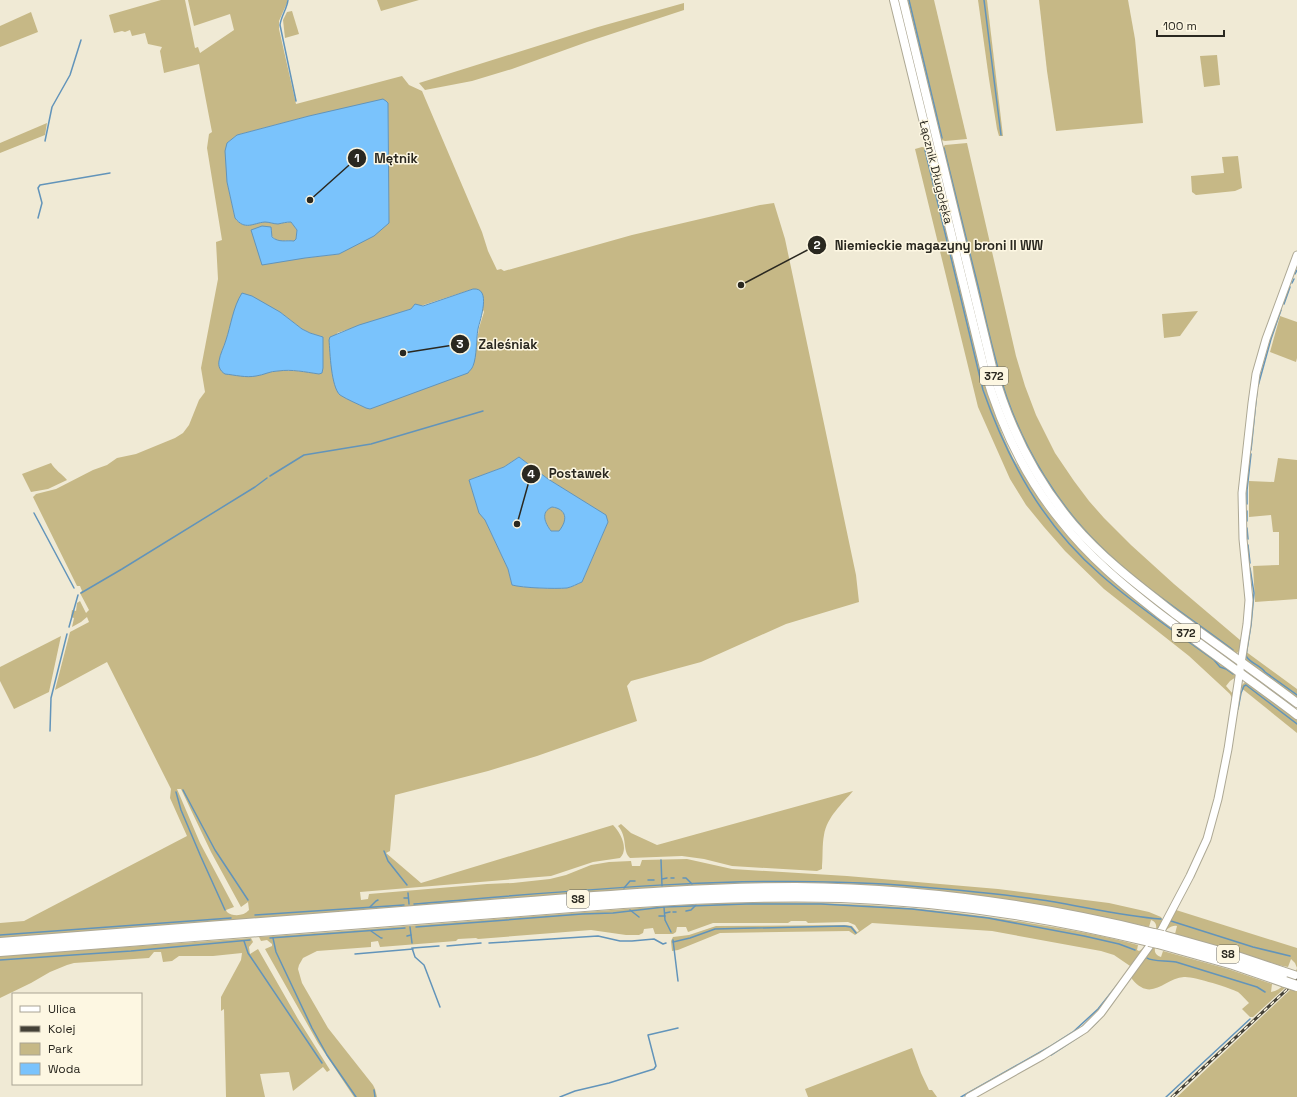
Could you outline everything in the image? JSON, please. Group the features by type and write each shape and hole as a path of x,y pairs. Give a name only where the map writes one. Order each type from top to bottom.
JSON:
{"highway":[{"name":"S8","path":"0,943 644,894 765,888 847,889 950,897 1053,912 1156,938 1226,962 1292,978 1297,986"},
{"name":"S8","path":"0,951 623,903 771,896 855,898 954,906 1053,920 1156,938"}],"main road":[{"name":"Łącznik Długołęka","path":"894,0 984,368 996,407 1014,449 1028,475 1047,504 1069,531 1110,573 1145,601 1297,714"},
{"name":"Łącznik Długołęka","path":"903,0 990,360 1004,405 1019,442 1052,497 1096,550 1138,586 1297,703"}],"street":[{"path":"969,1097 1042,1056 1085,1029 1100,1013 1117,992 1162,929 1190,876 1207,839 1213,820 1228,749 1247,624 1249,600 1243,539 1242,493 1256,374 1266,339 1297,255"}],"green space":[{"path":"161,0 185,0 195,48 198,47 200,53 234,30 230,14 194,26 188,0 287,0 279,21 279,29 296,104 402,76 409,85 422,91 497,270 501,269 504,271 632,235 774,203 785,239 856,575 859,602 786,624 701,662 631,681 627,686 637,721 537,756 488,771 395,795 390,851 386,853 421,883 613,825 619,832 623,841 624,850 620,858 593,862 551,876 360,892 361,900 368,899 369,894 550,879 566,875 591,865 609,862 631,861 632,866 640,866 642,860 687,859 732,869 847,876 998,889 1109,903 1149,912 1161,917 1164,922 1133,968 1114,955 1101,951 992,931 872,923 855,935 849,931 720,933 672,951 671,941 673,937 689,935 716,926 846,925 852,926 857,932 859,931 855,925 848,922 808,923 806,921 791,921 788,923 713,923 688,932 686,927 677,927 676,932 673,934 655,934 653,928 644,929 643,933 639,935 626,935 591,930 478,939 458,939 456,941 380,947 378,941 371,942 371,947 317,951 303,958 299,965 298,969 302,983 328,1028 373,1085 377,1097 354,1097 318,1043 265,949 272,946 272,944 267,940 261,941 259,937 628,909 762,902 839,904 915,908 953,912 1029,923 1111,938 1138,945 1137,950 1139,951 1144,948 1156,929 1156,925 1154,921 1151,920 1149,927 1051,907 920,889 850,885 777,884 594,892 0,938 0,923 24,921 187,836 170,798 171,789 107,662 55,690 70,632 89,622 87,617 72,627 74,618 71,617 72,610 76,611 77,603 80,601 86,613 89,610 80,593 82,591 80,586 77,586 33,497 36,494 56,489 93,470 107,465 117,458 136,454 175,438 183,433 189,425 199,400 205,392 201,368 218,279 216,242 222,240 207,148 209,134 212,132 199,64 164,73 160,51 162,47 148,44 145,33 132,36 130,30 114,33 109,15","holes":["386,101 388,104 389,223 339,254 305,258 251,230 272,230 271,234 275,239 281,241 294,241 296,239 297,230 291,222 265,222 245,225 238,222 235,218 227,182 227,143 237,135 309,116","473,289 484,312 479,328 473,367 370,409 340,395 332,374 337,333","237,304 280,312 302,329 323,337 322,373 280,371 265,373 257,376 219,361","519,457 548,479 606,516 608,522 582,582 569,588 531,588 512,585 508,569 485,520 479,512 469,480 504,467","177,789 181,789 211,852 241,907 248,902 249,910 244,914 229,914 226,910 234,907 200,843"]},
{"path":"377,0 419,0 381,11"},
{"path":"907,0 934,0 967,139 941,140"},
{"path":"978,0 987,0 1003,136 999,136 997,129"},
{"path":"1039,0 1128,0 1135,39 1143,123 1056,131 1047,71"},
{"path":"684,3 684,10 587,42 512,69 472,81 425,90 419,83 598,27"},
{"path":"292,11 299,34 285,38 283,20 287,12"},
{"path":"31,12 38,32 0,47 0,26"},
{"path":"1217,55 1220,85 1204,87 1200,56"},
{"path":"47,123 45,135 0,153 0,143"},
{"path":"967,143 1016,356 1036,415 1055,453 1089,501 1104,518 1174,584 1240,640 1240,650 1237,653 1232,652 1146,588 1105,552 1086,533 1058,499 1031,455 1016,424 1003,391 942,148 945,145"},
{"path":"922,147 926,148 984,384 1003,436 1013,458 1044,507 1062,530 1085,555 1131,596 1235,674 1236,677 1226,686 1233,694 1232,698 1230,694 1189,656 1104,589 1065,551 1026,505 1010,479 978,407 915,149"},
{"path":"1238,156 1242,188 1235,191 1196,195 1192,192 1191,176 1224,173 1222,157"},
{"path":"1198,311 1180,336 1164,338 1162,314"},
{"path":"1280,316 1297,322 1296,362 1270,352"},
{"path":"1278,458 1297,460 1297,599 1255,602 1253,566 1279,565 1279,532 1273,532 1271,515 1249,517 1249,481 1274,482"},
{"path":"51,463 54,468 67,480 48,489 31,492 22,474"},
{"path":"552,507 561,510 565,516 563,527 560,531 551,531 547,525 545,515 548,509"},
{"path":"61,636 49,692 14,709 0,681 0,667"},
{"path":"1245,651 1297,689 1297,700 1259,669 1246,662"},
{"path":"1245,682 1297,720 1297,733 1240,687"},
{"path":"853,791 828,822 823,839 822,869 817,871 732,866 704,859 682,856 630,858 626,852 623,835 618,826 621,824 631,833 657,845"},
{"path":"1176,910 1297,948 1297,968 1297,977 1253,1017 1250,1017 1242,1009 1249,1003 1238,992 1203,980 1184,977 1177,978 1152,989 1146,989 1139,986 1132,979 1132,975","holes":["1177,926 1175,934 1278,965 1288,967 1291,959 1297,968 1282,987 1271,992 1272,984 1228,969 1163,951 1161,957 1156,954 1155,948 1167,930 1170,927"]},
{"path":"251,938 253,942 249,947 250,954 258,949 298,1019 330,1070 327,1072 323,1067 293,1091 289,1072 260,1074 265,1097 226,1097 224,1009 221,1011 221,997 241,960 242,953 213,956 179,956 172,961 163,962 161,952 154,952 149,958 74,963 50,972 0,998 0,956"},
{"path":"1291,989 1297,991 1297,1097 1177,1097"},
{"path":"912,1048 929,1090 932,1090 937,1097 808,1097 805,1089"}],"water":[{"path":"383,99 388,103 389,223 374,236 339,254 262,265 251,230 262,226 271,227 272,237 275,239 280,241 294,241 296,239 297,230 291,222 278,224 265,222 246,225 242,224 235,218 227,182 225,151 227,143 237,135 309,116"},
{"path":"473,289 479,290 482,293 483,305 473,367 468,373 370,409 340,395 337,391 333,377 329,340 330,337 359,325 411,309 415,304 423,306"},
{"path":"242,293 252,296 280,312 302,329 323,337 322,373 319,374 283,370 248,377 225,374 222,371 219,365 220,358 234,310"},
{"path":"519,457 548,479 606,515 608,522 582,582 569,588 531,588 512,585 508,569 485,520 479,513 469,480 504,467","holes":["552,507 557,508 563,513 565,519 564,523 559,531 551,531 547,525 545,515 548,509"]}],"waterway":[{"path":"288,0 280,25 296,101"},
{"path":"909,0 942,138"},
{"path":"984,0 1001,135"},
{"path":"45,141 52,107 70,75 81,40"},
{"path":"944,148 999,371 1015,418 1034,458 1045,477 1070,513 1114,560 1164,600 1233,650"},
{"path":"925,150 983,390 1016,467 1045,513 1080,556 1142,608 1214,660 1220,667 1233,674"},
{"path":"38,218 42,203 38,188 40,185 110,173"},
{"path":"1295,274 1297,270"},
{"path":"1292,283 1294,279"},
{"path":"1284,304 1290,287"},
{"path":"1258,386 1281,310"},
{"path":"1251,450 1257,391"},
{"path":"270,476 304,455 371,444 483,411"},
{"path":"1247,504 1251,454"},
{"path":"81,593 255,487 267,478"},
{"path":"1247,511 1247,521"},
{"path":"34,513 74,588"},
{"path":"1247,528 1248,539"},
{"path":"1248,545 1250,563"},
{"path":"1250,568 1254,593 1246,656 1250,661 1297,695"},
{"path":"69,627 78,595"},
{"path":"50,731 51,698 67,634"},
{"path":"1238,709 1241,693 1246,685 1297,724"},
{"path":"183,790 215,850 248,900"},
{"path":"176,792 181,810 225,910"},
{"path":"384,851 388,861 407,885"},
{"path":"661,860 662,886"},
{"path":"662,879 667,878"},
{"path":"683,878 686,878 692,884"},
{"path":"648,880 654,880"},
{"path":"624,888 630,881 635,881"},
{"path":"414,904 649,886 708,883 825,882 884,884 983,892 1042,900 1146,918 1161,919"},
{"path":"408,893 409,904"},
{"path":"370,907 378,900"},
{"path":"416,927 582,914 613,913 664,907 746,904 821,904 912,909 988,918 1084,936 1119,944 1135,950"},
{"path":"255,915 404,905"},
{"path":"686,911 691,910 696,905"},
{"path":"664,907 665,920 671,932"},
{"path":"630,910 639,917"},
{"path":"665,913 670,912"},
{"path":"659,916 665,916"},
{"path":"0,935 231,918"},
{"path":"1171,921 1253,947 1290,956"},
{"path":"673,942 690,938 715,929 844,926 851,927 856,933"},
{"path":"410,927 412,943"},
{"path":"270,938 405,928"},
{"path":"371,931 382,938"},
{"path":"407,936 411,935"},
{"path":"489,943 598,936 620,941 654,939 663,944 666,943"},
{"path":"273,938 276,952 312,1028 327,1055 356,1097"},
{"path":"0,960 131,951 250,940"},
{"path":"673,940 678,981"},
{"path":"244,941 248,953 322,1063"},
{"path":"447,946 481,943"},
{"path":"413,948 439,946"},
{"path":"412,948 415,957 424,965 440,1007"},
{"path":"355,954 413,949"},
{"path":"1147,958 1176,962 1257,987 1265,992"},
{"path":"961,1097 1073,1032 1098,1009 1118,984"},
{"path":"1166,1097 1250,1019"},
{"path":"1092,1027 1098,1021"},
{"path":"560,1097 575,1091 609,1083 654,1069 656,1066 648,1035 678,1028"},
{"path":"1051,1055 1083,1034"},
{"path":"374,1090 375,1097"}],"railway":[{"path":"1172,1097 1297,980"}],"place":[{"name":"Mętnik","path":"310,200"},
{"name":"Niemieckie magazyny broni II WW","path":"741,285"},
{"name":"Zaleśniak","path":"403,353"},
{"name":"Postawek","path":"517,524"}]}
